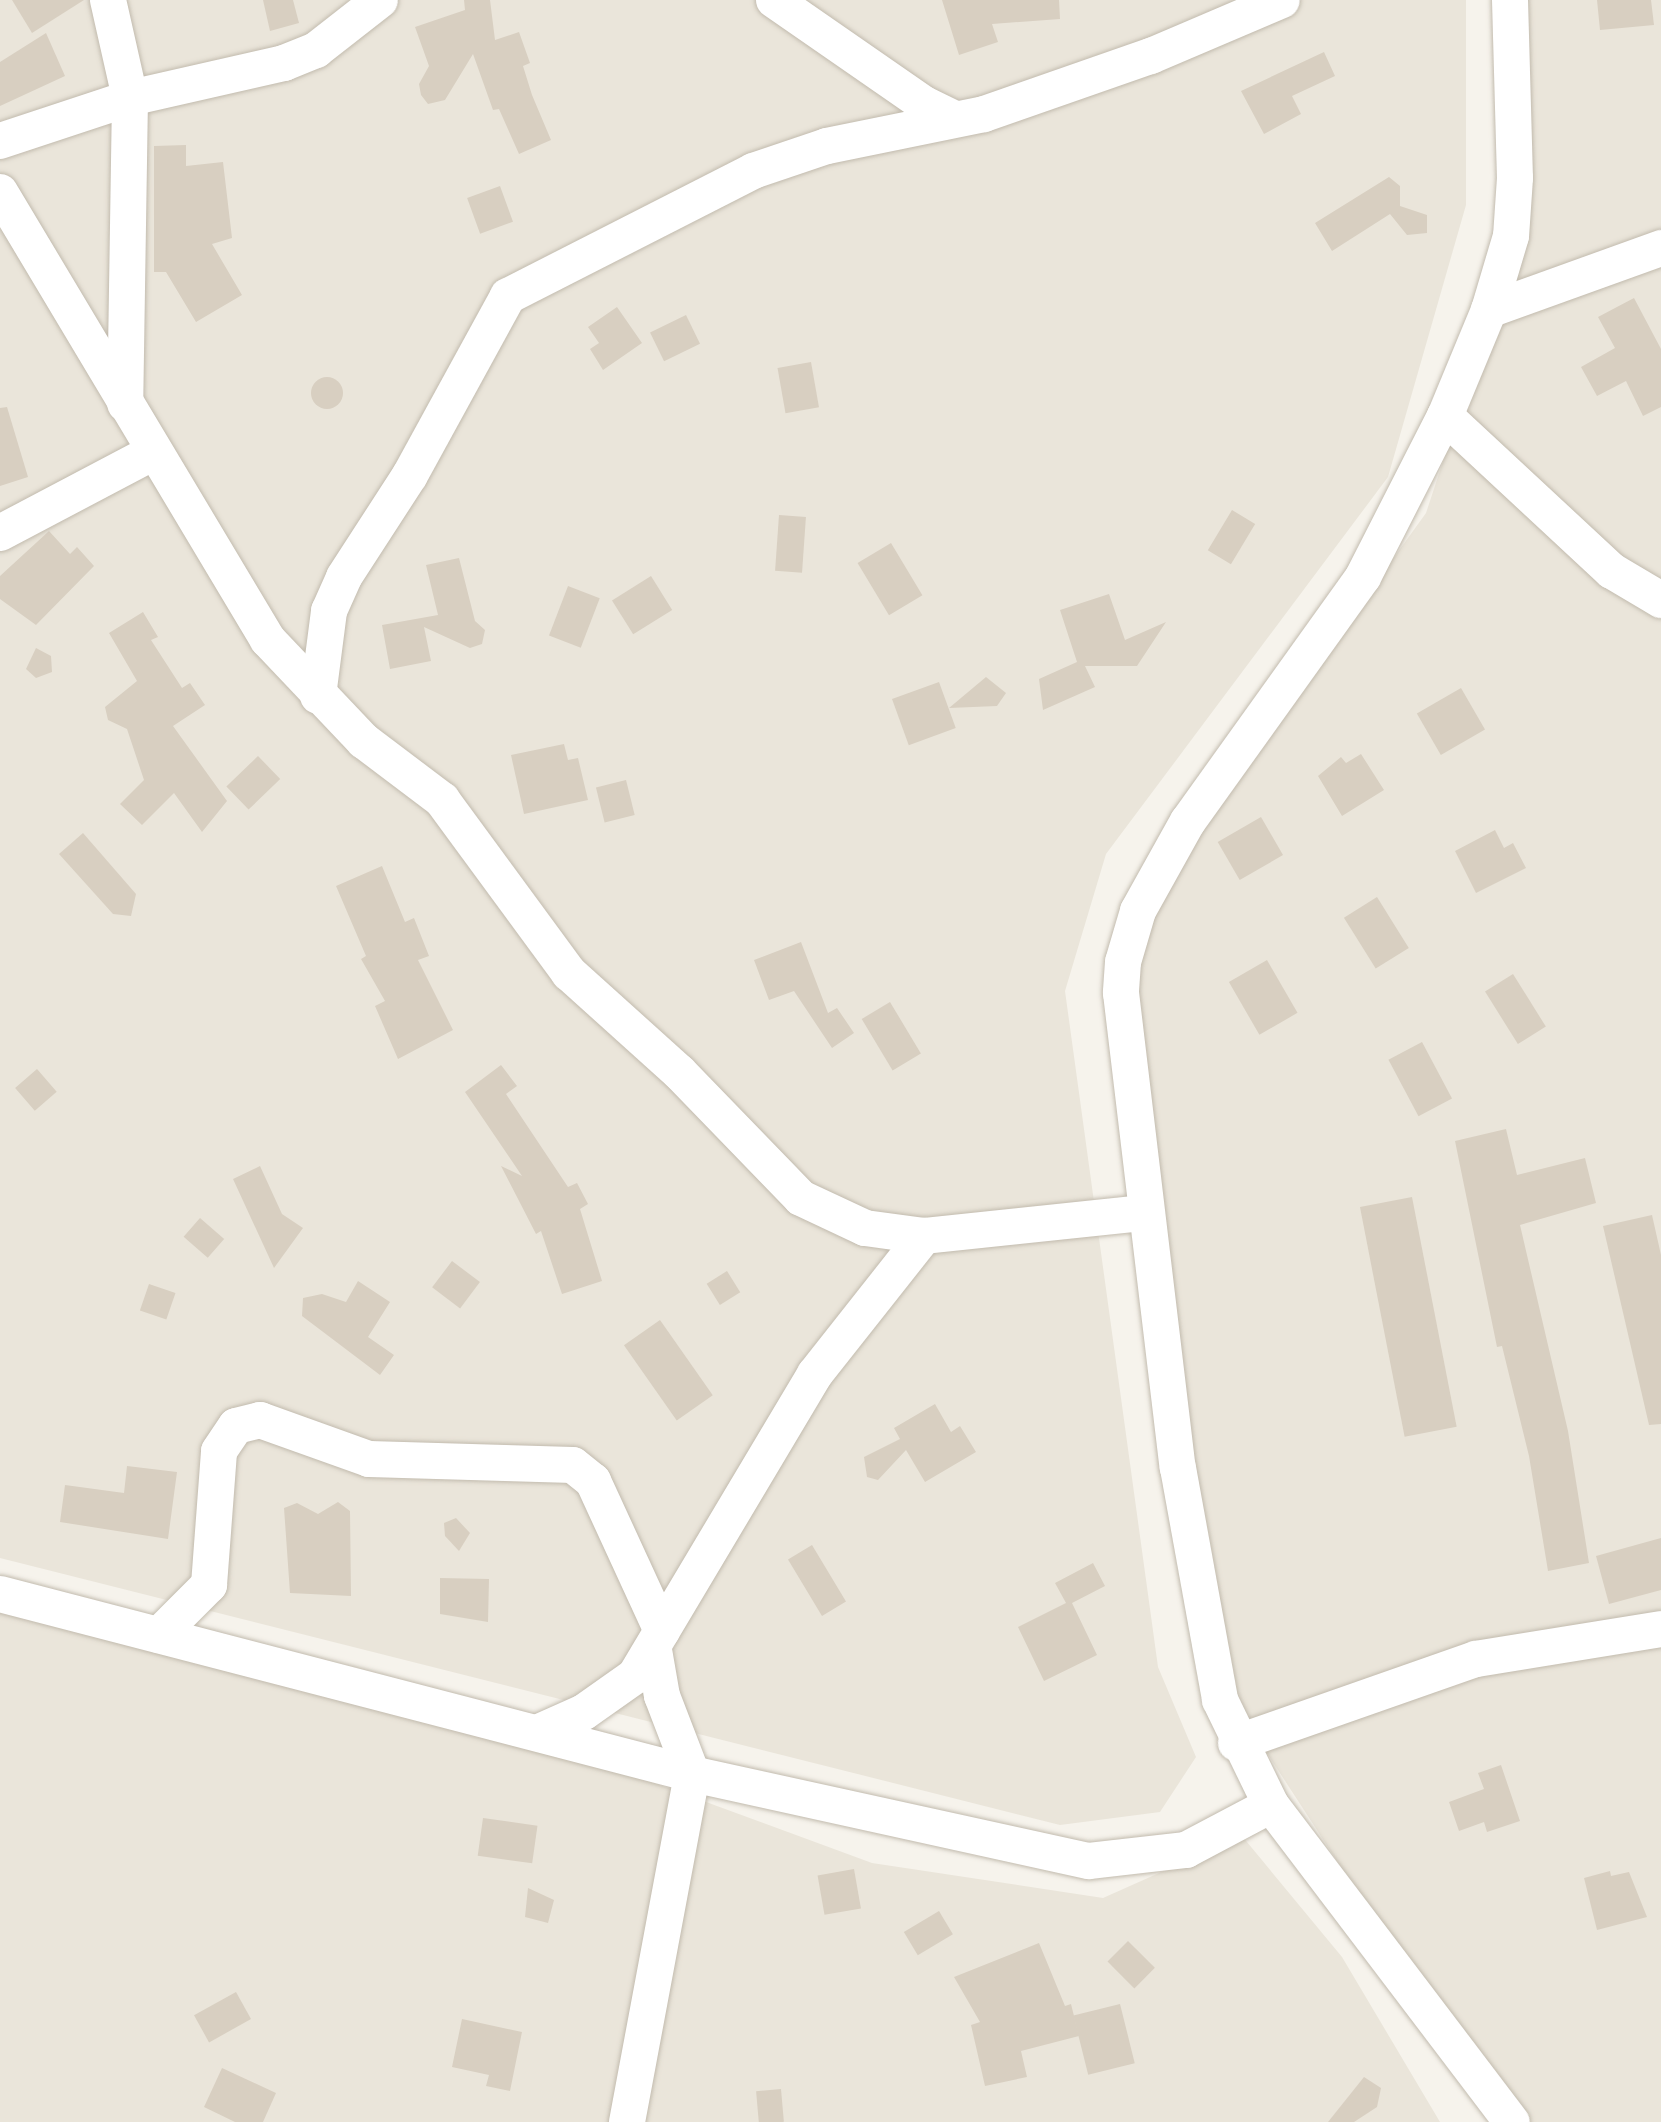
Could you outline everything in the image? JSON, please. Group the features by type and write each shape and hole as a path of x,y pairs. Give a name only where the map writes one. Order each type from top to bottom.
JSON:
{"street":[{"path":"108,0 130,98 125,406"},
{"path":"0,141 130,98 284,63 316,50 380,0"},
{"path":"774,0 825,17 924,104 953,118"},
{"path":"318,696 329,611 344,577 410,475 508,296 753,171 827,146 984,114 1151,56 1282,0"},
{"path":"1510,0 1515,178 1511,236 1489,310 1445,416 1363,577 1188,821 1138,911 1121,993 1143,1213 1209,1658 1236,1743 1271,1805 1512,2122"},
{"path":"0,192 152,453 268,640 364,741 442,800 569,973 679,1072 801,1198 865,1228 924,1236 1143,1213"},
{"path":"1489,310 1661,248"},
{"path":"1445,416 1612,571 1661,600"},
{"path":"0,533 152,453"},
{"path":"537,1733 614,1694 658,1641 815,1374 924,1236"},
{"path":"159,1635 209,1585 219,1451 236,1426 260,1420 369,1459 573,1465 593,1481 658,1641 662,1696 692,1774 627,2122"},
{"path":"0,1594 692,1774 1089,1861 1186,1850 1271,1805"},
{"path":"1236,1743 1476,1659 1661,1629"}],"shaded area":[{"path":"0,0 1466,0 1466,205 1388,477 1106,854 1065,991 1158,1667 1196,1757 1160,1812 1060,1825 0,1558"},
{"path":"1510,0 1661,0 1661,2122 1522,2122 1363,1901 1217,1676 1123,934 1426,513 1517,238"},
{"path":"0,1607 608,1766 872,1863 1103,1898 1242,1836 1342,1957 1440,2122 0,2122"}],"building":[{"path":"12,0 84,0 32,33"},
{"path":"263,0 293,0 299,23 270,31"},
{"path":"464,0 490,0 495,40 519,32 530,63 523,66 551,140 519,154 499,109 493,110 473,54 445,100 428,104 421,95 419,84 429,66 415,27 465,10"},
{"path":"942,0 1059,0 1060,19 992,24 998,42 959,55"},
{"path":"1597,0 1651,0 1654,25 1600,30"},
{"path":"46,33 65,76 0,106 0,62"},
{"path":"1324,52 1335,76 1292,96 1301,114 1264,134 1241,91"},
{"path":"186,145 186,166 223,162 232,238 212,244 242,295 196,322 166,272 154,272 154,146"},
{"path":"1389,177 1400,186 1400,206 1427,215 1427,233 1407,235 1390,214 1332,251 1315,223"},
{"path":"500,186 513,222 480,234 467,198"},
{"path":"1634,298 1661,349 1661,407 1643,416 1626,381 1597,396 1581,367 1615,348 1598,317"},
{"path":"617,307 642,343 603,370 590,349 599,343 588,327"},
{"path":"686,315 700,344 664,361 650,333"},
{"path":"811,362 819,407 786,413 778,368"},
{"path":"327,377 339,381 343,393 339,405 327,409 315,405 311,393 315,381"},
{"path":"7,407 28,477 0,486 0,408"},
{"path":"1232,510 1255,524 1231,564 1208,550"},
{"path":"779,515 806,517 802,573 775,571"},
{"path":"49,531 70,554 77,547 94,566 36,625 0,599 0,576"},
{"path":"891,543 922,595 889,615 858,563"},
{"path":"459,558 475,621 485,630 482,644 470,648 424,627 431,661 390,669 382,625 438,615 426,565"},
{"path":"651,576 672,610 633,634 612,600"},
{"path":"568,586 600,598 581,648 549,635"},
{"path":"1109,594 1125,640 1166,622 1137,666 1085,666 1095,687 1043,710 1039,679 1077,662 1060,610"},
{"path":"143,612 158,637 151,640 182,688 190,683 205,705 173,726 227,801 202,832 174,793 142,825 120,804 144,780 127,729 108,720 105,707 137,681 109,633"},
{"path":"36,648 51,656 52,672 36,678 26,669"},
{"path":"986,677 1006,693 997,706 949,708"},
{"path":"939,682 956,728 909,745 892,699"},
{"path":"1461,688 1485,730 1441,755 1417,714"},
{"path":"564,744 568,760 578,758 588,800 524,814 511,755"},
{"path":"1361,754 1384,790 1342,816 1318,776 1341,757 1346,763"},
{"path":"258,756 280,779 249,810 226,787"},
{"path":"626,780 635,815 605,822 596,787"},
{"path":"1261,817 1283,855 1240,880 1218,842"},
{"path":"1495,830 1504,848 1513,843 1526,868 1476,893 1455,851"},
{"path":"83,833 136,894 131,916 113,914 59,854"},
{"path":"382,866 405,922 414,918 429,956 418,960 453,1030 398,1059 375,1006 385,1001 361,959 366,956 336,886"},
{"path":"1377,897 1409,948 1376,969 1344,918"},
{"path":"801,942 828,1013 837,1008 854,1033 832,1048 794,991 769,1000 754,960"},
{"path":"1267,960 1298,1013 1259,1035 1229,982"},
{"path":"1513,974 1546,1027 1518,1044 1485,991"},
{"path":"890,1002 921,1053 893,1070 862,1019"},
{"path":"1422,1042 1452,1099 1418,1116 1388,1060"},
{"path":"501,1065 517,1086 506,1094 568,1187 577,1183 588,1204 580,1209 602,1281 562,1294 541,1231 536,1234 501,1166 522,1176 465,1092"},
{"path":"37,1069 57,1092 35,1111 15,1088"},
{"path":"1506,1129 1517,1175 1585,1158 1596,1203 1520,1225 1568,1431 1589,1563 1548,1571 1529,1456 1502,1346 1497,1347 1455,1141"},
{"path":"260,1166 282,1214 303,1228 274,1268 233,1179"},
{"path":"1412,1197 1457,1427 1405,1437 1360,1207"},
{"path":"1652,1215 1661,1255 1661,1424 1649,1425 1603,1226"},
{"path":"200,1218 224,1239 208,1258 184,1237"},
{"path":"452,1261 480,1282 460,1308 432,1287"},
{"path":"727,1271 740,1292 720,1305 707,1284"},
{"path":"358,1281 390,1302 368,1337 394,1355 380,1375 302,1316 303,1298 322,1294 346,1302"},
{"path":"149,1284 175,1293 166,1320 140,1310"},
{"path":"660,1320 713,1395 677,1421 624,1345"},
{"path":"935,1404 951,1432 960,1426 976,1452 925,1482 906,1450 878,1480 867,1477 864,1457 900,1439 894,1428"},
{"path":"127,1466 177,1472 168,1539 60,1522 65,1485 124,1493"},
{"path":"338,1502 350,1511 351,1596 290,1593 284,1508 297,1503 318,1514"},
{"path":"456,1518 470,1533 459,1551 445,1536 444,1523"},
{"path":"1661,1538 1661,1590 1609,1604 1596,1556"},
{"path":"812,1545 846,1602 822,1616 788,1559"},
{"path":"1093,1563 1105,1586 1072,1603 1097,1655 1044,1681 1018,1627 1066,1603 1055,1583"},
{"path":"440,1578 489,1579 488,1622 440,1614"},
{"path":"1501,1765 1520,1821 1487,1832 1484,1822 1459,1831 1449,1802 1484,1789 1478,1773"},
{"path":"483,1818 537,1826 532,1863 478,1856"},
{"path":"854,1869 861,1908 825,1915 818,1875"},
{"path":"1610,1871 1611,1876 1629,1872 1647,1917 1597,1930 1584,1878"},
{"path":"528,1888 554,1900 548,1923 525,1917"},
{"path":"939,1911 953,1934 918,1955 904,1932"},
{"path":"1128,1941 1155,1968 1134,1988 1107,1962"},
{"path":"1039,1943 1065,2006 1071,2004 1079,2036 1021,2051 1027,2077 985,2086 971,2025 980,2022 954,1977"},
{"path":"236,1992 251,2019 209,2042 194,2015"},
{"path":"1120,2004 1135,2063 1088,2075 1073,2016"},
{"path":"462,2019 522,2032 510,2091 486,2086 489,2075 452,2067"},
{"path":"222,2068 276,2093 263,2122 235,2122 204,2107"},
{"path":"1364,2077 1381,2088 1377,2107 1354,2122 1328,2122"},
{"path":"781,2089 784,2122 759,2122 756,2091"}]}
